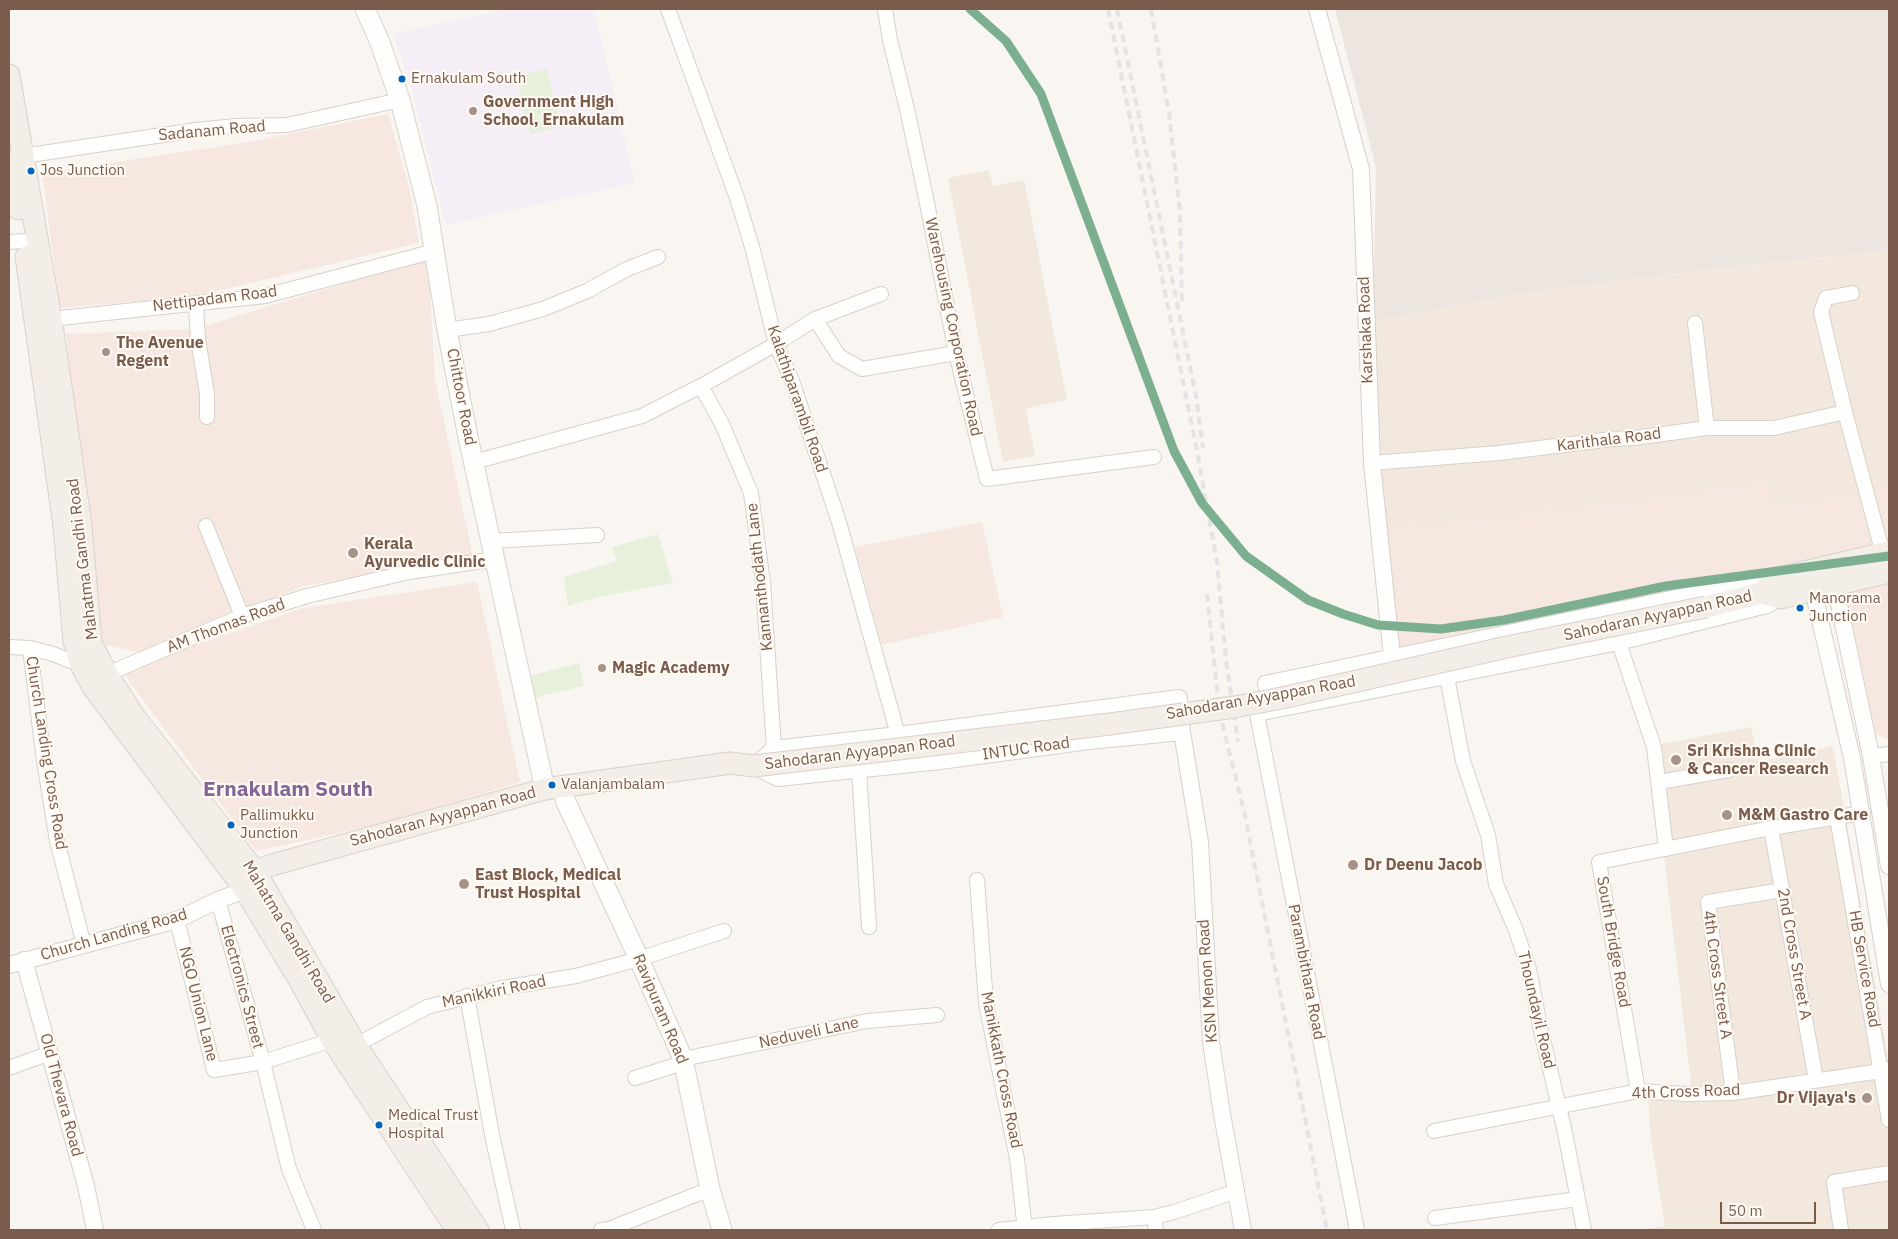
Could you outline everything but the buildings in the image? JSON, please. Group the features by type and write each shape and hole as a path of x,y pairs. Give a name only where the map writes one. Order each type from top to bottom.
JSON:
{"main road":[{"name":"Chittoor Road","path":"366,9 400,100 427,206 436,251 447,330 545,789"},
{"name":"Mahatma Gandhi Road","path":"9,75 16,160 16,242 43,320 74,641 81,665 93,687 250,880 300,981 332,1040 457,1230"},
{"name":"Mahatma Gandhi Road","path":"16,160 81,526 91,643 107,674 134,716 250,880 478,1230"},
{"name":"Sahodaran Ayyappan Road","path":"250,880 545,789 730,763 754,766 1110,724 1234,707 1282,698 1507,647 1706,607 1887,560"},
{"path":"1813,590 1821,576 1834,575"},
{"name":"Sahodaran Ayyappan Road","path":"1772,590 1813,590"},
{"name":"Sahodaran Ayyappan Road","path":"250,880 277,877 548,802 732,776 754,766"},
{"name":"Ravipuram Road","path":"565,800 639,959 683,1061 710,1189 722,1230"}],"street":[{"name":"Kalathiparambil Road","path":"668,9 737,198 753,250 776,344 791,378 839,522 898,735"},
{"name":"Warehousing Corporation Road","path":"885,9 890,40 926,198 956,353 987,479 1154,457"},
{"name":"Karshaka Road","path":"1317,9 1361,169 1372,463 1392,657"},
{"name":"Sadanam Road","path":"16,160 196,130 236,126 287,125 400,100"},
{"name":"Nettipadam Road","path":"43,320 265,296 436,251"},
{"path":"447,330 489,324 543,309 587,291 627,269 658,257"},
{"path":"1852,293 1826,298 1821,312 1845,412 1887,560"},
{"path":"474,462 642,416 776,344 815,319 880,294"},
{"path":"196,304 198,340 207,394 207,417"},
{"path":"815,319 839,356 862,369 956,353"},
{"path":"1695,323 1707,428"},
{"name":"Kannanthodath Lane","path":"701,386 722,424 751,493 764,583 774,749"},
{"name":"Karithala Road","path":"1372,463 1499,453 1707,428 1774,428 1845,412"},
{"path":"206,526 242,616"},
{"name":"AM Thomas Road","path":"107,674 242,616 307,596 494,550 597,534"},
{"path":"1834,575 1871,756 1889,866"},
{"path":"1757,580 1772,590 1767,606 1619,643 1273,711 1265,683 1392,657 1757,580"},
{"path":"1813,590 1863,813 1889,984"},
{"path":"1619,643 1654,747 1666,849 1771,828 1881,810"},
{"path":"9,648 30,648 53,654 81,665"},
{"name":"Church Landing Cross Road","path":"30,648 44,761 57,841 84,945"},
{"name":"Thoundayil Road","path":"1447,677 1463,761 1488,835 1496,884 1529,969 1584,1230"},
{"name":"KSN Menon Road","path":"898,735 1179,698 1182,732 1200,842 1212,1042 1222,1114 1243,1230"},
{"name":"Parambithara Road","path":"1273,711 1257,714 1357,1230"},
{"name":"INTUC Road","path":"754,766 778,778 940,761 1089,741 1182,732"},
{"path":"754,766 774,749 898,735"},
{"path":"1852,758 1889,754"},
{"path":"859,770 869,927"},
{"path":"1659,782 1729,770"},
{"name":"HB Service Road","path":"1837,817 1885,1070 1889,1120"},
{"name":"2nd Cross Street A","path":"1771,828 1816,1080"},
{"name":"South Bridge Road","path":"1638,1091 1599,862 1666,849"},
{"name":"Church Landing Road","path":"16,962 177,920 218,900 250,880"},
{"name":"Manikkath Cross Road","path":"977,880 986,1003 1018,1159 1025,1229"},
{"name":"4th Cross Street A","path":"1733,1093 1708,902 1783,890"},
{"name":"Electronics Street","path":"218,900 263,1062 332,1040"},
{"name":"NGO Union Lane","path":"177,920 214,1070 263,1062"},
{"name":"Manikkiri Road","path":"356,1045 427,1007 502,988 576,976 639,959 724,931"},
{"name":"Old Thevara Road","path":"16,962 50,1053 86,1186 95,1230"},
{"path":"467,996 493,1140 513,1230"},
{"name":"Neduveli Lane","path":"635,1078 683,1061 867,1021 937,1015"},
{"path":"9,1068 50,1053"},
{"path":"263,1062 289,1168 314,1230"},
{"name":"4th Cross Road","path":"1434,1131 1638,1091 1686,1094 1733,1093 1885,1070"},
{"path":"1841,1230 1834,1182 1889,1173"},
{"path":"600,1230 609,1229 710,1189"},
{"path":"999,1230 1155,1223 1174,1212 1237,1191"},
{"path":"1435,1218 1578,1199"}],"shaded area":[{"path":"507,9 594,9 635,183 446,225 411,87 393,34"},
{"path":"1335,9 1889,9 1889,250 1711,269 1530,292 1373,321 1376,167"},
{"path":"388,114 409,187 419,243 196,296 60,308 42,173 249,142"},
{"path":"989,170 993,186 1024,180 1067,400 1026,408 1035,456 1003,462 948,178"},
{"path":"1889,250 1889,486 1775,510 1770,482 1633,502 1387,531 1379,443 1373,321 1530,292 1711,269"},
{"path":"428,258 435,380 473,557 303,586 147,654 102,644 66,334 195,329"},
{"path":"1770,482 1776,510 1889,486 1889,541 1785,568 1396,648 1387,531 1633,502"},
{"path":"982,522 1003,617 882,645 855,547"},
{"path":"1889,581 1889,740 1873,732 1839,592"},
{"path":"477,582 520,782 381,824 256,851 123,673 169,654 303,608"},
{"path":"1751,727 1759,762 1833,746 1889,1063 1889,1230 1641,1230 1665,1226 1651,1138 1648,1099 1693,1100 1651,746"}],"green space":[{"path":"547,69 561,127 530,134 516,77"},
{"path":"658,534 673,583 598,597 568,606 564,577 617,561 612,547"},
{"path":"579,663 584,686 533,698 529,676"}],"railway":[{"path":"1108,9 1197,451 1217,562 1226,660 1238,742"},
{"path":"1117,9 1196,396 1203,448"},
{"path":"1151,9 1169,113 1180,212 1182,302"},
{"path":"1207,594 1219,707 1244,811 1327,1230"}],"transit line":[{"path":"970,9 1006,41 1041,94 1174,451 1202,503 1246,556 1308,600 1378,625 1441,629 1504,620 1666,586 1889,556"}],"place":[{"name":"Ernakulam South","path":"402,79"},
{"name":"Government High School, Ernakulam","path":"473,111"},
{"name":"Jos Junction","path":"31,171"},
{"name":"The Avenue Regent","path":"106,352"},
{"name":"Kerala Ayurvedic Clinic","path":"353,553"},
{"name":"Manorama Junction","path":"1800,608"},
{"name":"Magic Academy","path":"602,668"},
{"name":"Sri Krishna Clinic & Cancer Research","path":"1676,760"},
{"name":"Valanjambalam","path":"552,785"},
{"name":"M&M Gastro Care","path":"1727,815"},
{"name":"Pallimukku Junction","path":"231,825"},
{"name":"Dr Deenu Jacob","path":"1353,865"},
{"name":"East Block, Medical Trust Hospital","path":"464,884"},
{"name":"Dr Vijaya's","path":"1867,1098"},
{"name":"Medical Trust Hospital","path":"379,1125"}],"district":[{"name":"Ernakulam South","path":"288,790"}]}
